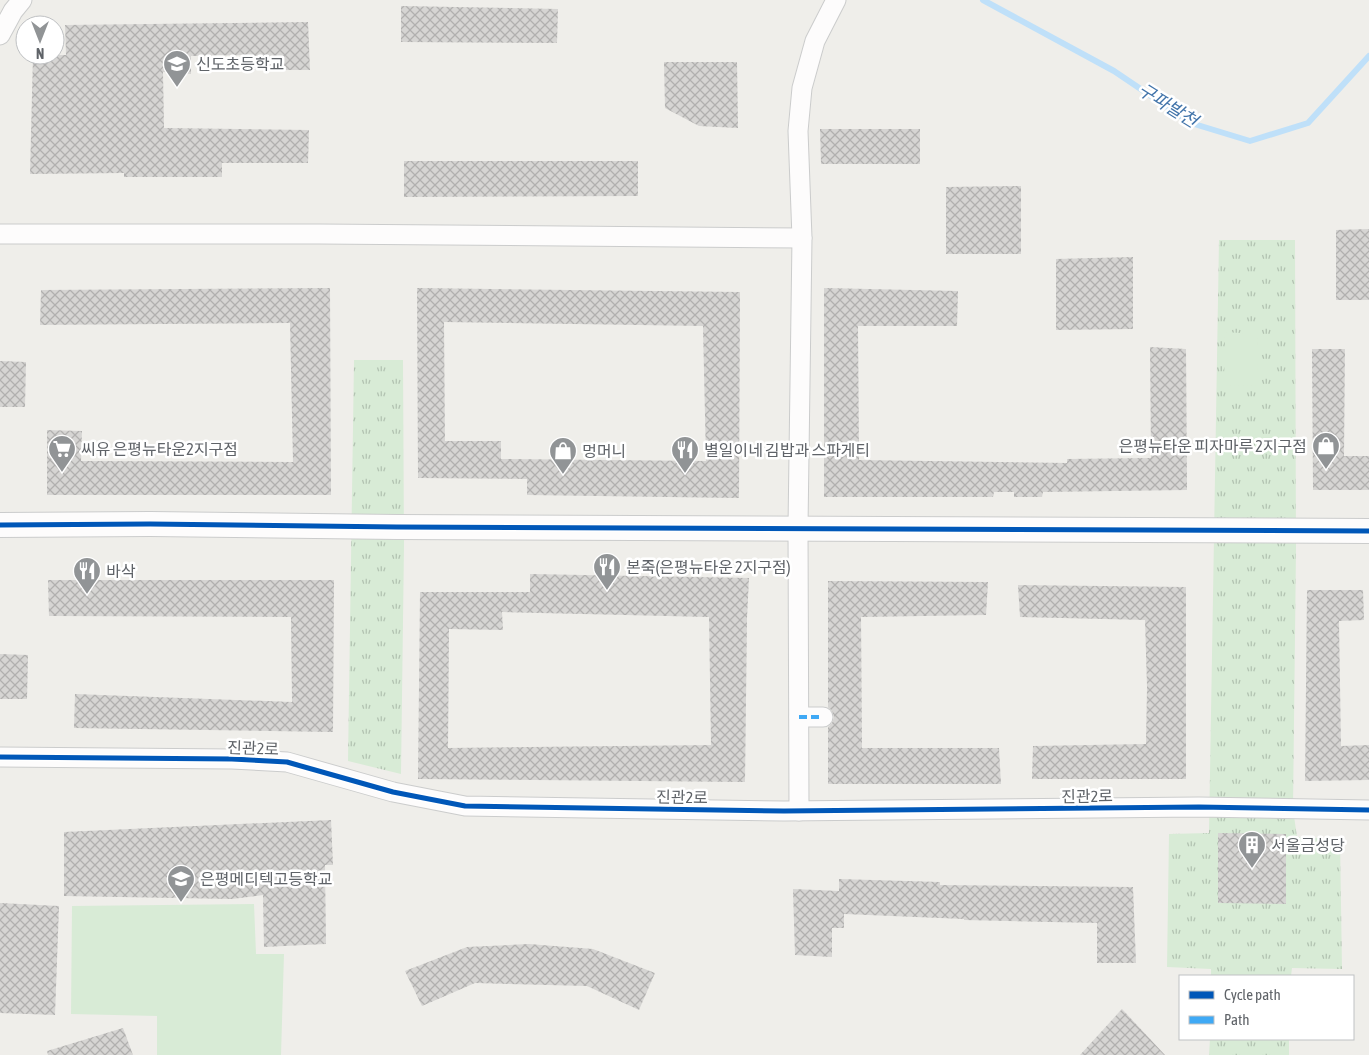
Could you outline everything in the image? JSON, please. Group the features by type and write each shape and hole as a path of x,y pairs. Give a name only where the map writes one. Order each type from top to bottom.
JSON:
{"street":[{"path":"0,35 13,11 22,0"},
{"path":"799,811 798,527 802,238 798,131 802,88 815,41 836,0"},
{"path":"0,234 802,238"},
{"path":"0,525 150,524 397,527 798,527 1288,532 1369,531"},
{"path":"799,718 823,717"},
{"name":"진관2로","path":"0,757 232,759 287,762 393,792 465,806 799,811 1189,808 1369,810"}],"green space":[{"path":"1219,240 1295,240 1296,549 1293,809 1297,837 1340,839 1342,969 1292,968 1291,975 1211,975 1211,969 1167,967 1169,834 1209,833"},
{"path":"1225,332 1257,334 1258,385 1224,386"},
{"path":"354,360 403,360 404,545 401,774 348,761"},
{"path":"254,904 256,954 284,954 281,1055 157,1055 157,1016 71,1014 72,906"},
{"path":"1210,1040 1289,1040 1289,1055 1209,1055"}],"building":[{"path":"401,6 558,9 557,43 401,42"},
{"path":"308,22 310,70 247,70 247,55 191,56 191,74 163,72 164,128 309,130 308,163 222,163 222,177 124,177 124,173 30,174 33,65 65,65 65,25"},
{"path":"664,62 737,62 738,128 699,126 665,108"},
{"path":"820,129 920,129 920,164 821,164"},
{"path":"404,161 638,161 638,196 404,197"},
{"path":"1021,186 1021,254 946,254 946,187"},
{"path":"1369,229 1369,300 1336,300 1336,230"},
{"path":"1133,257 1133,329 1056,330 1056,259"},
{"path":"330,288 331,495 47,495 47,430 82,431 81,461 293,462 290,323 40,325 41,290"},
{"path":"417,288 740,292 739,498 527,495 527,479 418,478","holes":["444,322 703,326 706,461 501,459 501,441 445,441"]},
{"path":"824,288 958,291 957,326 858,326 859,460 1067,463 1067,459 1151,458 1150,347 1186,349 1187,490 1043,492 1042,497 1014,497 1014,492 994,492 993,497 824,497"},
{"path":"1312,349 1345,349 1344,456 1369,456 1369,490 1313,490"},
{"path":"0,361 26,362 25,407 0,407"},
{"path":"530,574 749,578 745,782 418,779 420,592 530,592","holes":["502,612 709,617 711,745 448,748 449,629 503,630"]},
{"path":"48,580 334,580 333,732 74,728 75,694 292,702 291,617 49,616"},
{"path":"828,581 988,582 986,615 861,617 862,748 999,748 1001,784 828,784 828,727 834,717 828,707"},
{"path":"1018,585 1186,587 1186,779 1032,779 1033,746 1146,744 1145,620 1020,617"},
{"path":"1307,590 1363,590 1364,620 1339,621 1341,746 1369,745 1369,780 1305,781"},
{"path":"0,654 28,655 27,699 0,699"},
{"path":"331,820 333,865 325,865 326,944 264,947 263,895 232,899 64,896 64,832"},
{"name":"서울금성당","path":"1218,833 1286,834 1286,904 1218,903"},
{"path":"839,879 940,882 940,885 1133,887 1136,963 1097,963 1097,923 964,920 844,914 844,928 832,928 832,957 795,955 793,889 839,891"},
{"path":"0,903 59,906 55,1015 0,1013"},
{"path":"529,944 593,949 655,973 639,1010 587,986 475,983 422,1006 405,971 467,947"},
{"path":"1122,1009 1165,1055 1080,1055"},
{"path":"123,1028 133,1055 48,1055 47,1051"}],"waterway":[{"name":"구파발천","path":"983,0 1114,71 1191,123 1250,141 1308,123 1369,56"}],"marked path":[{"path":"799,717 823,717"}],"cycle path":[{"path":"0,525 150,524 397,527 1369,531"},
{"path":"0,757 232,759 287,762 393,792 465,806 784,811 1199,807 1369,810"}],"place":[{"name":"신도초등학교","path":"177,88"},
{"name":"은평뉴타운 피자마루 2지구점","path":"1326,470"},
{"name":"씨유 은평뉴타운2지구점","path":"62,473"},
{"name":"별일이네 김밥과 스파게티","path":"685,474"},
{"name":"멍머니","path":"563,475"},
{"name":"본죽(은평뉴타운 2지구점)","path":"607,591"},
{"name":"바삭","path":"87,595"},
{"name":"서울금성당","path":"1252,869"},
{"name":"은평메디텍고등학교","path":"181,903"}]}
